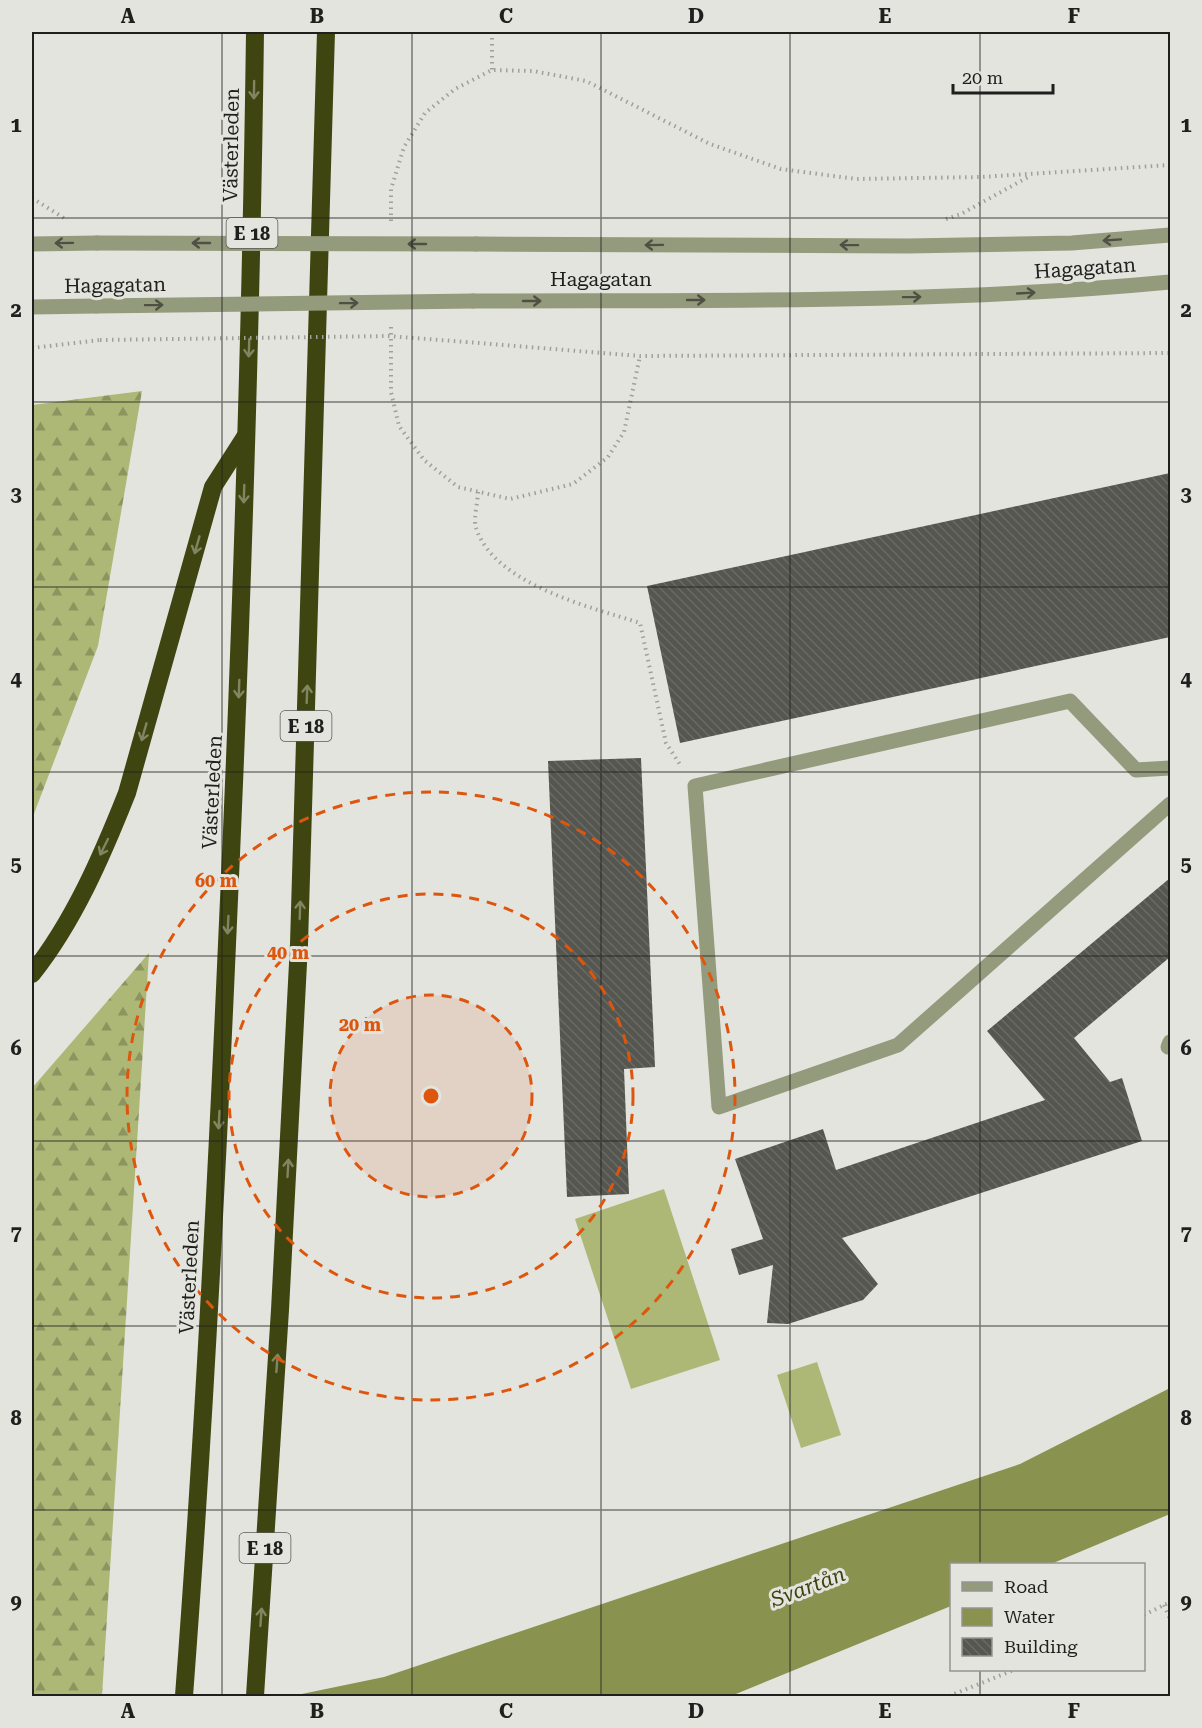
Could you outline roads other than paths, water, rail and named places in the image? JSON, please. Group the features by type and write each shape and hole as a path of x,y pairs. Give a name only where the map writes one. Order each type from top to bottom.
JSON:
{"highway":[{"name":"Västerleden","path":"184,1694 205,1409 238,700 255,32"},
{"name":"E 18","path":"255,1696 280,1310 299,944 326,32"},
{"path":"32,974 68,921 111,833 127,793 213,487 246,435"}],"street":[{"name":"Hagagatan","path":"32,244 908,246 1072,243 1170,235"},
{"name":"Hagagatan","path":"32,307 968,296 1076,291 1170,282"},
{"path":"1170,768 1136,770 1070,701 695,786 719,1107 898,1045 1170,804"}],"water":[{"name":"Svartån","path":"1170,1388 1170,1514 1053,1563 950,1563 950,1606 731,1696 292,1696 384,1677 1020,1464"}]}
